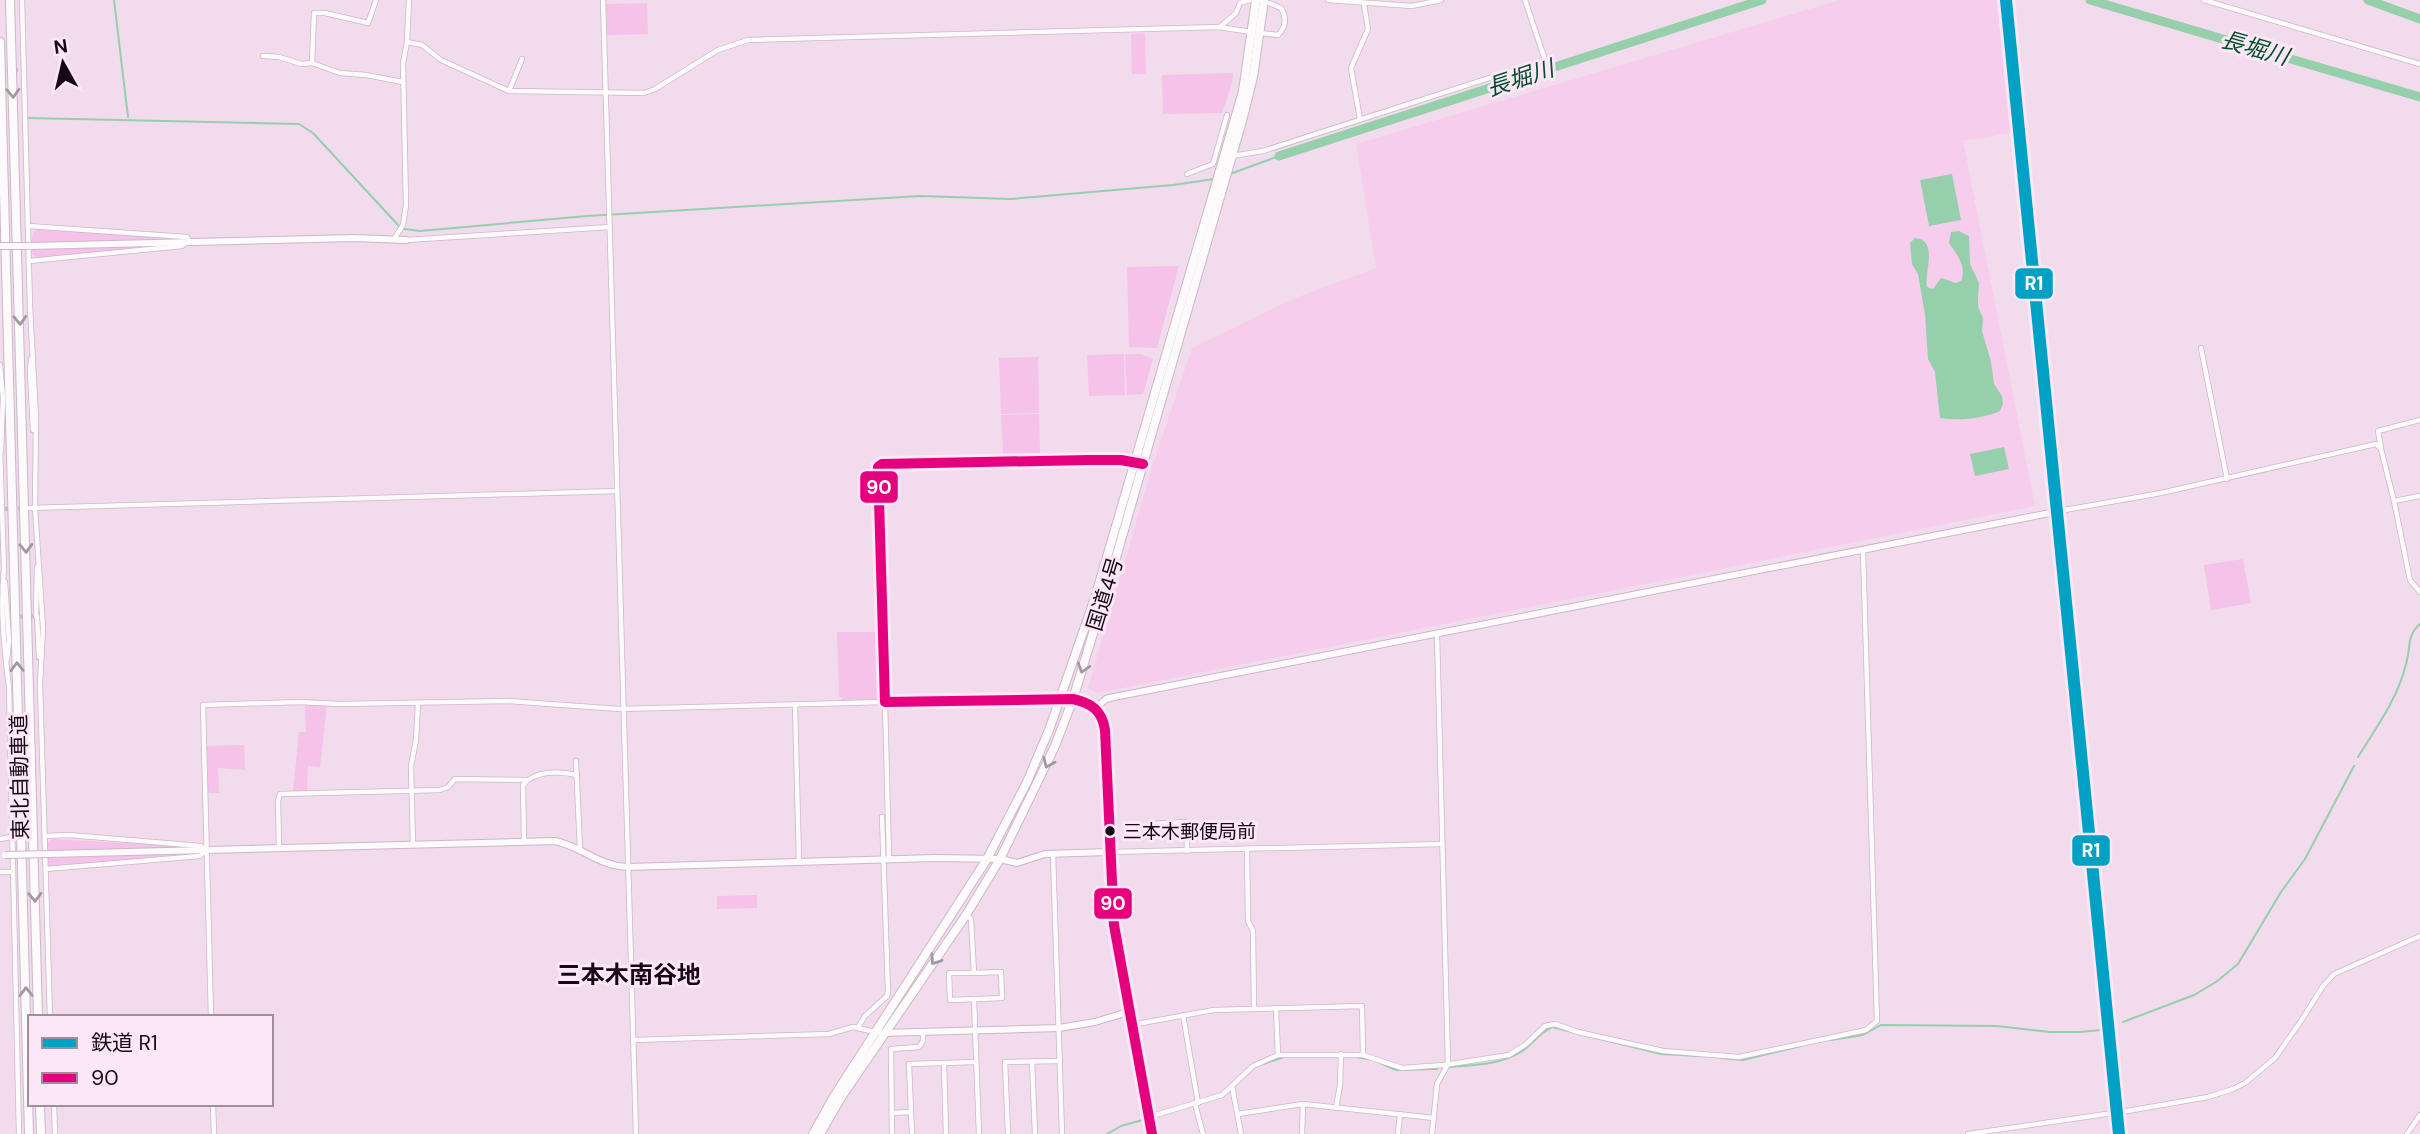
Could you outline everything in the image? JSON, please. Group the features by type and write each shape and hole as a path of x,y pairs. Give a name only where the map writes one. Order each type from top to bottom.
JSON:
{"highway":[{"name":"東北自動車道","path":"10,0 38,1015"},
{"name":"国道4号","path":"820,1134 842,1097 966,915 1000,859 1042,776 1073,699 1221,180 1225,157 1253,77 1256,0"},
{"name":"国道4号","path":"1256,33 1266,1"},
{"name":"東北自動車道","path":"0,43 28,1096"},
{"name":"国道4号","path":"813,1134 833,1098 987,859 1027,782 1061,699 1139,463"},
{"name":"東北自動車道","path":"28,1106 29,1134"},
{"path":"40,1106 41,1134"}],"street":[{"path":"22,0 20,70 36,418 32,508 43,628 40,684"},
{"path":"312,63 314,13 368,23 376,0"},
{"path":"394,239 403,225 406,205 403,63 409,0"},
{"path":"603,0 636,1134"},
{"path":"1219,26 1232,19 1240,2 1250,0"},
{"path":"1328,0 1412,6 1441,0"},
{"path":"1187,174 1211,166 1225,157 1263,151 1545,60 1525,0"},
{"path":"2204,0 2420,64"},
{"path":"407,42 422,45 441,60 509,91 649,92 718,50 748,40 1219,26 1278,35 1285,18 1278,3 1266,1"},
{"path":"1360,119 1351,68 1368,29 1364,4"},
{"path":"263,56 279,57 301,64 312,63 340,73 403,82"},
{"path":"509,91 522,59"},
{"path":"1225,157 1227,115"},
{"path":"0,246 354,237 406,240 610,224"},
{"path":"28,226 187,237 189,240"},
{"path":"29,261 183,246 189,240"},
{"path":"33,346 29,397 35,438"},
{"path":"2201,348 2227,479"},
{"path":"0,365 4,398 1,455 4,569 10,617 6,668"},
{"path":"2420,421 2378,431 2410,580 2420,592"},
{"path":"1096,708 1114,696 2227,479 2368,445 2376,444 2381,449"},
{"path":"0,447 1,455"},
{"path":"858,1027 864,1016 887,996 888,991 880,465 1089,460 1139,463"},
{"path":"32,508 617,491"},
{"path":"2394,501 2420,496"},
{"path":"1149,1117 1222,1095 1253,1066 1278,1055 1363,1055 1402,1068 1418,1068 1509,1055 1525,1045 1545,1026 1555,1024 1578,1032 1663,1051 1739,1057 1863,1032 1877,1021 1863,550"},
{"path":"38,558 36,616 50,1015"},
{"path":"4,569 1,596 9,687 19,1134"},
{"path":"1432,1134 1437,1084 1448,1064 1437,634"},
{"path":"211,1015 202,705 508,701 623,709 1073,699 1096,708 1105,730 1114,925 1152,1134"},
{"path":"413,845 411,766 418,703"},
{"path":"795,705 799,861"},
{"path":"576,761 580,850"},
{"path":"279,848 280,794 412,792 445,789 455,779 526,780 544,774 577,775"},
{"path":"524,842 523,785 526,780"},
{"path":"882,817 886,859"},
{"path":"1151,824 1186,822 1187,850"},
{"path":"45,836 69,835 201,846 206,850"},
{"path":"0,839 11,837"},
{"path":"2,855 555,841 604,863 628,867 886,859 1000,859 1023,862 1038,855 1054,854 1442,844"},
{"path":"1247,849 1248,922 1253,931 1255,1009"},
{"path":"46,869 200,856 206,850"},
{"path":"1054,854 1062,1134"},
{"path":"0,872 12,872"},
{"path":"966,915 971,919 974,973"},
{"path":"1968,1134 2127,1111 2208,1097 2233,1089 2275,1058 2323,986 2334,974 2420,936"},
{"path":"1001,972 1002,998 950,1000 949,973 974,973 1001,972"},
{"path":"974,999 978,1134"},
{"path":"1131,1025 1214,1010 1362,1006 1363,1055"},
{"path":"1276,1008 1278,1055"},
{"path":"633,1040 829,1034 858,1027 876,1033 1059,1028 1095,1022 1128,1012"},
{"path":"1183,1015 1203,1134"},
{"path":"892,1134 891,1049 919,1048 923,1033"},
{"path":"1336,1108 1341,1056"},
{"path":"1008,1134 1005,1062 1060,1060"},
{"path":"1032,1061 1035,1134"},
{"path":"912,1134 909,1064 976,1062"},
{"path":"944,1063 946,1134"},
{"path":"1232,1085 1241,1134"},
{"path":"1238,1114 1303,1104 1434,1118"},
{"path":"1302,1134 1303,1104"},
{"path":"54,1106 55,1134"},
{"path":"214,1106 214,1134"},
{"path":"892,1113 911,1112"},
{"path":"1398,1134 1400,1114"},
{"path":"2407,1134 2420,1115"}],"shaded area":[{"path":"1840,0 2000,0 2016,132 1963,141 2035,506 1098,693 1088,688 1153,464 1192,348 1295,298 1376,268 1356,144"},
{"path":"647,3 648,34 607,35 606,4"},
{"path":"1145,33 1146,74 1132,74 1131,34"},
{"path":"1233,73 1222,113 1163,114 1162,75"},
{"path":"1952,174 1961,220 1929,226 1920,180"},
{"path":"38,229 178,238 31,243 33,233"},
{"path":"1959,231 1969,236 1970,264 1979,283 1978,307 1983,318 1982,331 1994,384 2002,396 2003,404 2000,411 1993,414 1955,419 1940,418 1935,372 1928,359 1925,314 1918,274 1912,264 1910,243 1915,238 1927,244 1927,287 1933,289 1941,278 1956,283 1962,280 1962,265 1949,243 1951,232"},
{"path":"179,244 39,258 33,255 32,249"},
{"path":"1179,266 1157,348 1129,347 1127,267"},
{"path":"1124,354 1125,395 1089,396 1087,355"},
{"path":"1125,354 1141,354 1153,359 1143,394 1127,395"},
{"path":"1038,357 1039,413 1001,414 999,358"},
{"path":"1039,414 1040,453 1003,454 1001,415"},
{"path":"2004,447 2009,469 1975,476 1970,454"},
{"path":"2243,559 2251,603 2211,610 2204,565"},
{"path":"837,632 876,632 878,699 842,700 842,697 839,697"},
{"path":"305,704 327,704 320,767 308,766 307,792 293,792 299,732 306,732"},
{"path":"244,745 245,770 218,768 219,793 208,793 207,746"},
{"path":"52,839 199,847 47,851 47,844"},
{"path":"195,853 51,868 47,858"},
{"path":"757,895 757,908 717,909 717,896"}],"waterway":[{"path":"114,0 128,117"},
{"name":"長堀川","path":"1279,156 1762,0"},
{"name":"長堀川","path":"2090,0 2420,97"},
{"path":"2368,0 2420,19"},
{"path":"27,118 299,124 313,133 399,226"},
{"path":"1230,174 1279,156"},
{"path":"404,229 420,231 587,216 920,196 1011,199 1214,179"},
{"path":"2358,757 2398,689 2411,638 2420,624"},
{"path":"2123,1022 2194,995 2238,964 2281,892 2305,859 2354,766"},
{"path":"1831,1040 1863,1035 1881,1025 1997,1026 2050,1032 2101,1030"},
{"path":"1449,1067 1504,1060 1525,1049 1552,1027 1661,1054 1698,1056"},
{"path":"1721,1058 1743,1060 1801,1046"},
{"path":"1263,1064 1284,1057"},
{"path":"1356,1057 1368,1059"},
{"path":"1380,1063 1396,1070 1437,1069"},
{"path":"1107,1134 1121,1126 1146,1119"}],"tunnel":[{"path":"1,70 18,70"},
{"path":"5,509 25,508"},
{"path":"11,617 35,616"}],"rail line":[{"name":"R1","path":"2006,0 2119,1134"}],"transit line":[{"name":"90","path":"1143,464 1121,460 1089,460 882,464 878,467 885,702 1073,699 1090,705 1101,717 1105,730 1114,925 1152,1134"}],"place":[{"name":"三本木郵便局前","path":"1110,831"}],"district":[{"name":"三本木南谷地","path":"629,974"}]}
